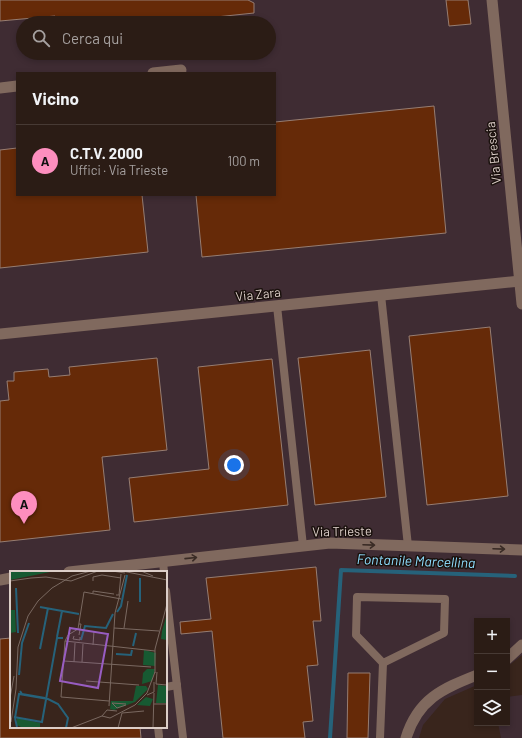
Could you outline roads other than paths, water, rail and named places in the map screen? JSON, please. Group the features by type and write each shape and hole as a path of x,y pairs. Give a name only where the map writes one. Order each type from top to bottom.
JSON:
{"street":[{"name":"Via Brescia","path":"492,0 522,304"},
{"path":"162,72 181,70"},
{"path":"0,88 16,86"},
{"name":"Via Zara","path":"0,334 520,281"},
{"name":"Via Trieste","path":"87,571 163,567 330,543 522,550"},
{"path":"0,580 10,578"},
{"path":"510,656 522,645"},
{"path":"406,738 421,709 432,698 448,687 474,676"}],"lane":[{"path":"381,296 408,546"},
{"path":"277,306 303,546"},
{"path":"380,738 383,663 356,635 356,597 445,599 444,633 383,663"},
{"path":"167,600 183,738"},
{"path":"167,686 177,685"},
{"path":"158,728 159,736"}],"waterway":[{"name":"Fontanile Marcellina","path":"330,738 341,570 515,576"}],"place":[{"name":"C.T.V. 2000","path":"24,524"}]}
